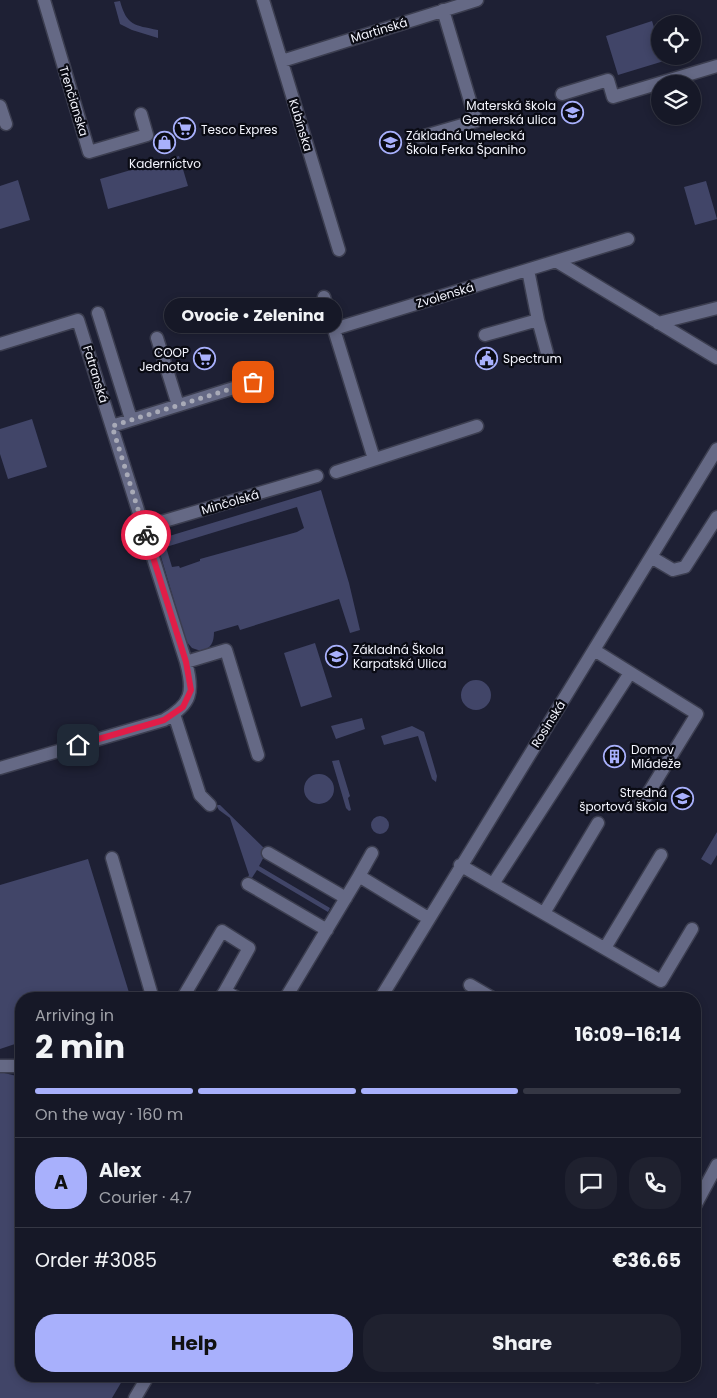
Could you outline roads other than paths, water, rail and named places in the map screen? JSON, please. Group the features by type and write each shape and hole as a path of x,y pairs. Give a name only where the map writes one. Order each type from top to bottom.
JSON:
{"street":[{"name":"Trenčianska","path":"44,0 89,152 147,134 141,114"},
{"name":"Kubínska","path":"263,0 339,250"},
{"name":"Martinská","path":"282,61 477,0"},
{"path":"421,137 448,131 476,121 443,10"},
{"path":"562,94 595,86 608,80 613,97 717,66"},
{"path":"0,106 6,124"},
{"name":"Zvolenská","path":"334,329 628,239"},
{"path":"556,261 717,358"},
{"path":"528,270 547,353"},
{"path":"324,297 374,459"},
{"path":"658,323 717,308"},
{"path":"98,313 131,419"},
{"name":"Fatranská","path":"0,344 78,320 186,662 191,690 178,710"},
{"path":"485,335 538,320"},
{"path":"157,338 178,405"},
{"path":"112,426 253,382"},
{"path":"336,472 477,426"},
{"name":"Rosinská","path":"384,992 460,865 717,449"},
{"name":"Minčolská","path":"144,527 317,476"},
{"path":"651,557 673,570 686,567 717,517"},
{"path":"186,662 226,650 258,755"},
{"path":"594,650 697,714 641,805"},
{"path":"492,884 630,673"},
{"path":"0,768 164,720 178,710 200,795 210,805"},
{"path":"544,913 598,823"},
{"path":"268,853 346,898"},
{"path":"290,992 372,853"},
{"path":"605,948 661,855"},
{"path":"112,858 151,992"},
{"path":"460,865 661,981 692,929"},
{"path":"359,876 428,918"},
{"path":"248,884 327,930"},
{"path":"186,992 222,931 250,948 225,992"},
{"path":"470,985 482,992"},
{"path":"0,1066 15,1066"},
{"path":"701,1195 717,1166"},
{"path":"135,1398 144,1382"}],"place":[{"name":"Materská škola Gemerská ulica","path":"572,112"},
{"name":"Tesco Expres","path":"185,129"},
{"name":"Kaderníctvo","path":"165,142"},
{"name":"Základná Umelecká Škola Ferka Španiho","path":"390,142"},
{"name":"Spectrum","path":"487,358"},
{"name":"COOP Jednota","path":"205,359"},
{"name":"Ovocie • Zelenina","path":"253,382"},
{"name":"Základná Škola Karpatská Ulica","path":"337,656"},
{"name":"Domov Mládeže","path":"615,756"},
{"name":"Stredná športová škola","path":"683,799"}]}
